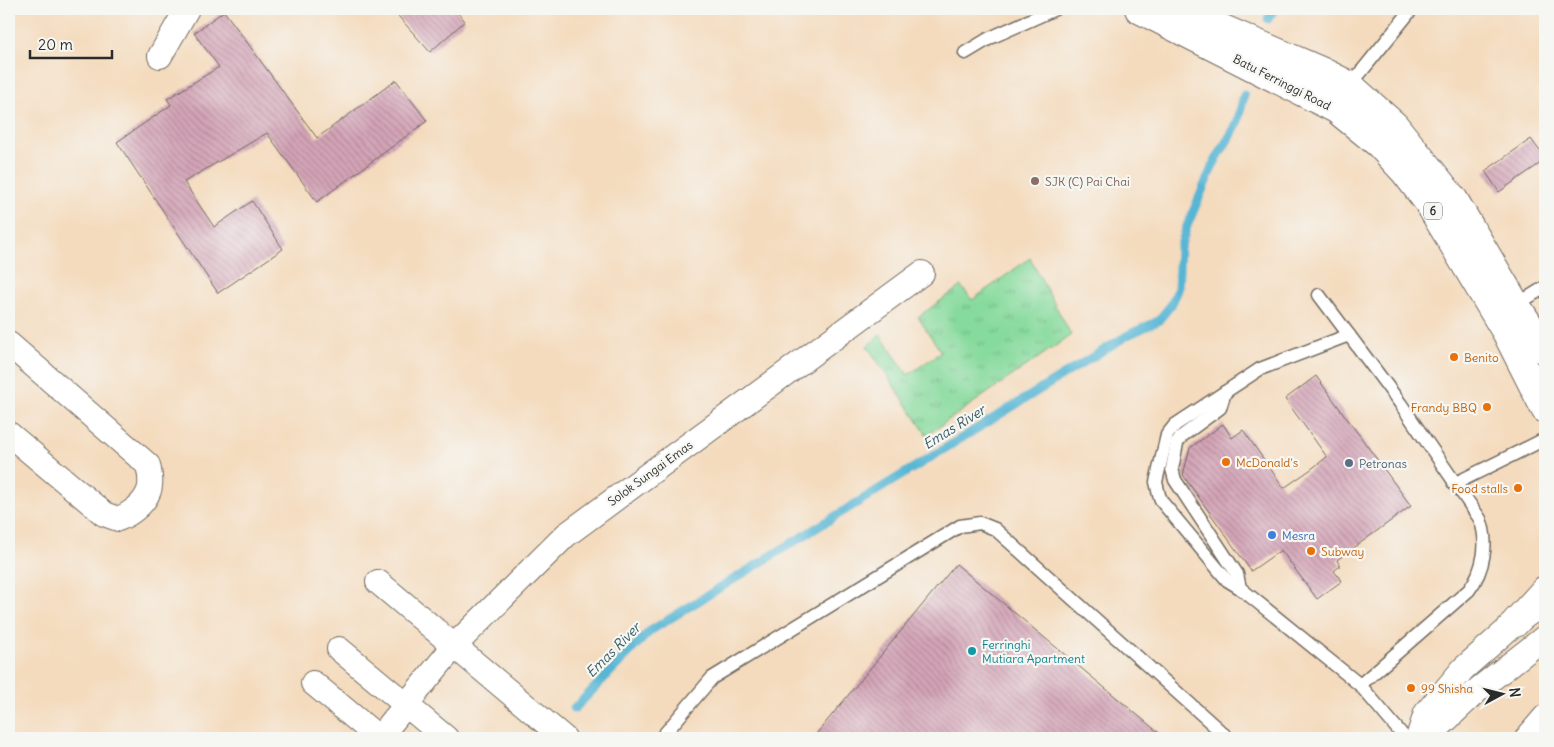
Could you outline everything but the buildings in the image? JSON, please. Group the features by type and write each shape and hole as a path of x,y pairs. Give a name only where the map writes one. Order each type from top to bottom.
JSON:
{"main road":[{"name":"Batu Ferringgi Road","path":"1139,9 1336,109 1379,144 1405,172 1428,202 1506,332 1545,409"},
{"name":"Batu Ferringgi Road","path":"1177,9 1349,85 1395,126 1454,200 1516,306 1543,342"},
{"path":"1515,623 1545,590"}],"street":[{"path":"160,56 187,9"},
{"name":"Solok Sungai Emas","path":"379,738 455,644 566,535 922,273"},
{"path":"9,344 148,465 151,480 148,494 130,514 118,519 104,514 9,434"},
{"path":"378,582 455,644 564,738"},
{"path":"1418,738 1426,713 1463,669 1515,623 1545,602"},
{"path":"1427,738 1480,688 1545,637"},
{"path":"339,649 446,738"},
{"path":"313,683 379,738"},
{"path":"1527,738 1545,717"}],"lane":[{"path":"965,53 990,38 1055,9"},
{"path":"1336,109 1349,85 1412,9"},
{"path":"1543,342 1506,332 1516,306 1545,287"},
{"path":"1319,295 1400,403 1454,484 1480,519 1484,529 1484,550 1475,581 1469,590 1360,685"},
{"path":"1349,335 1260,369 1175,425 1167,435 1156,488 1162,502 1227,580 1240,588 1360,685 1406,738"},
{"path":"1225,392 1220,408 1182,436 1177,443 1172,469 1175,480 1237,574 1240,588"},
{"path":"1454,484 1545,439"},
{"path":"661,738 712,678 960,526 980,524 995,529 1228,738"}],"green space":[{"path":"1030,258 1071,335 927,435 867,346 880,335 908,375 941,352 918,317 961,286 972,300"}],"waterway":[{"name":"Emas River","path":"1268,19 1274,9"},
{"name":"Emas River","path":"574,709 650,631 1128,335 1158,321 1171,305 1178,290 1180,248 1187,226 1213,165 1237,124 1244,95"}],"place":[{"name":"SJK (C) Pai Chai","path":"1035,181"},
{"name":"Benito","path":"1454,357"},
{"name":"Frandy BBQ","path":"1487,407"},
{"name":"McDonald's","path":"1226,462"},
{"name":"Petronas","path":"1349,463"},
{"name":"Food stalls","path":"1518,488"},
{"name":"Mesra","path":"1272,535"},
{"name":"Subway","path":"1311,551"},
{"name":"Ferringhi Mutiara Apartment","path":"972,651"},
{"name":"99 Shisha","path":"1411,688"}]}
